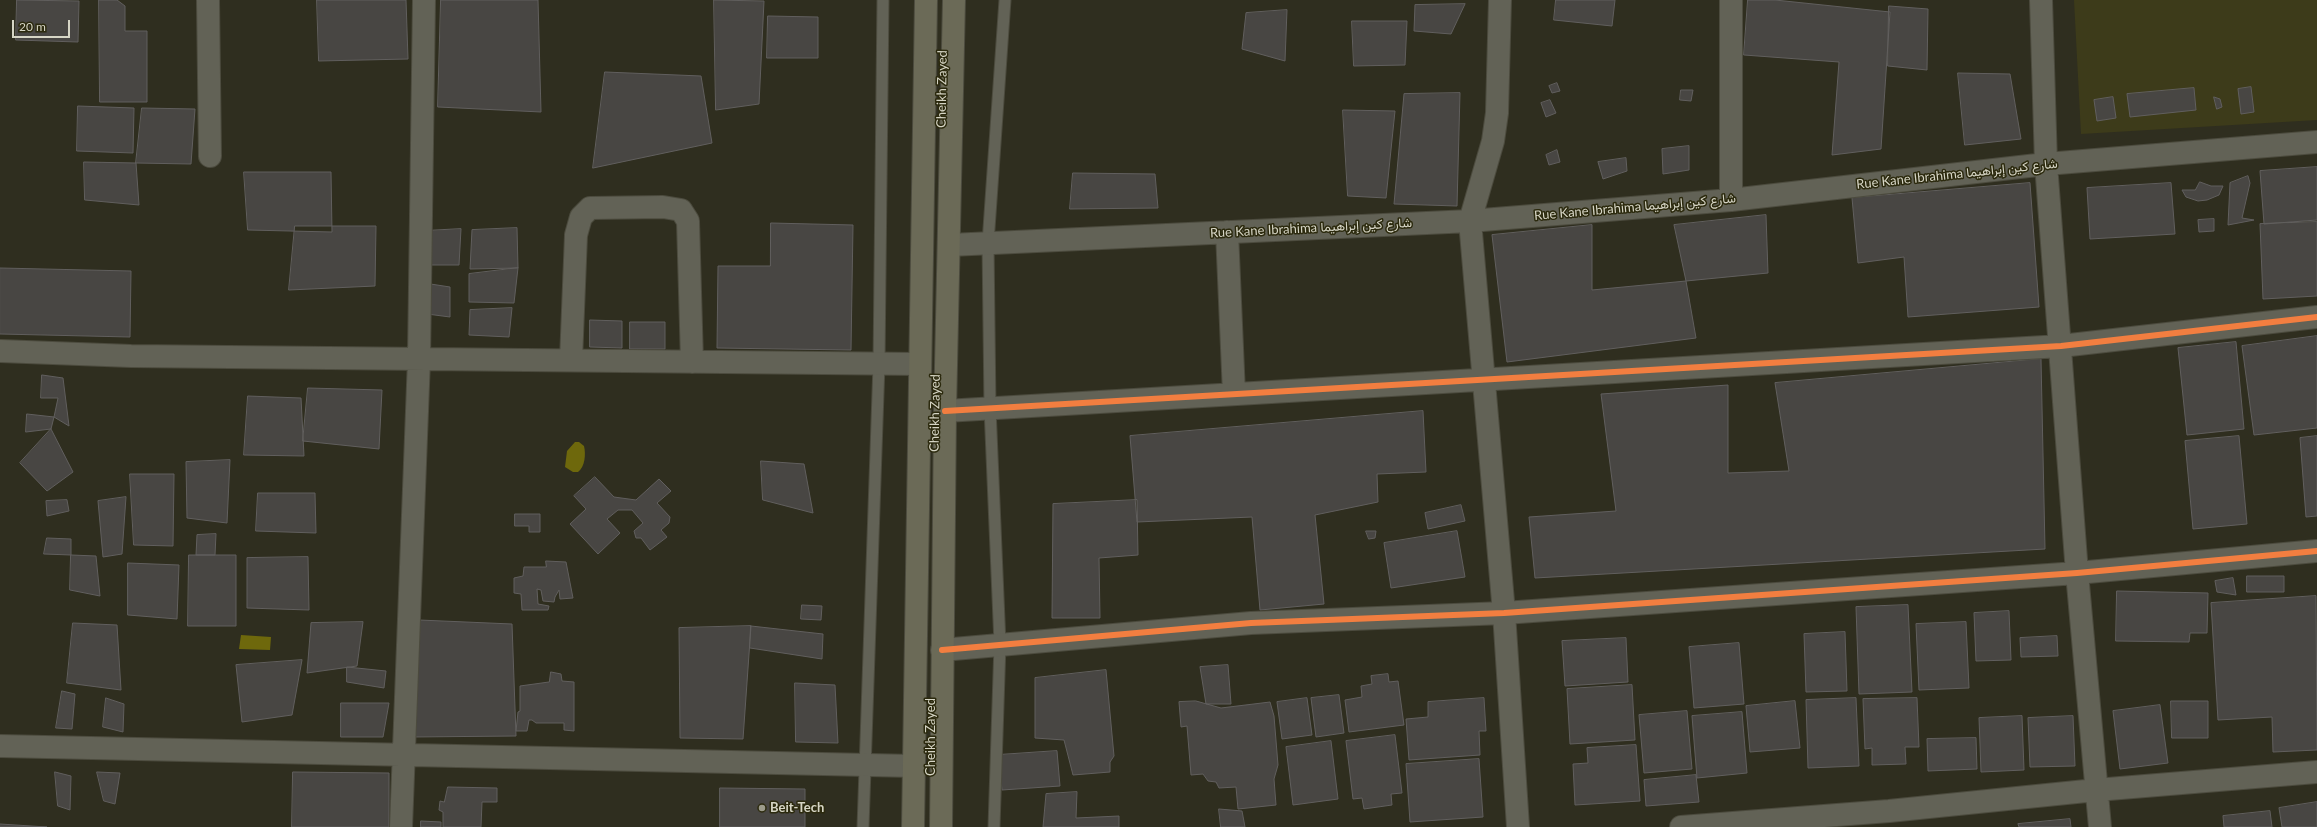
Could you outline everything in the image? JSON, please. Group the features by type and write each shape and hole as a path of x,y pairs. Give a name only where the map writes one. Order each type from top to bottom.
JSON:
{"highway":[{"name":"Cheikh Zayed","path":"913,827 926,0"},
{"name":"Cheikh Zayed","path":"941,827 945,411 950,245 954,0"}],"street":[{"path":"208,0 210,156"},
{"path":"401,827 402,756 419,359 424,0"},
{"path":"1500,0 1497,112 1493,141 1470,221 1504,613 1518,827"},
{"path":"1731,0 1731,200"},
{"path":"2041,0 2046,164 2061,346 2077,573 2100,827"},
{"name":"Rue Kane Ibrahima شارع كين إبراهيما","path":"950,245 1470,221 1731,200 2046,164 2317,142"},
{"path":"571,360 576,235 581,217 590,208 663,207 681,210 688,221 692,362"},
{"path":"1227,232 1234,394"},
{"path":"945,411 1483,381 2061,346 2317,317"},
{"path":"0,351 131,356 920,364"},
{"path":"942,650 1251,623 1504,613 2077,573 2317,551"},
{"path":"0,746 402,756 914,766"},
{"path":"1681,827 1890,819 2096,790 2317,772"}],"lane":[{"path":"863,827 879,364 883,0"},
{"path":"994,827 1000,644 990,408 988,243 1005,0"}],"shaded area":[{"path":"2074,0 2317,0 2317,120 2081,134"},
{"path":"575,442 579,442 585,449 584,464 578,472 573,472 565,467 567,451"},
{"path":"241,635 271,637 270,650 239,649"}],"building":[{"path":"17,0 79,1 78,42 16,40"},
{"path":"99,0 117,0 125,6 125,31 147,31 147,102 100,102"},
{"path":"317,0 406,0 408,59 319,61"},
{"path":"441,0 538,0 541,112 438,107"},
{"path":"714,0 764,1 759,104 716,110"},
{"path":"1556,0 1615,0 1612,26 1554,20"},
{"path":"1748,0 1775,0 1890,12 1881,149 1832,155 1839,62 1744,55"},
{"path":"1465,4 1451,34 1414,31 1415,5"},
{"path":"1889,6 1928,9 1927,70 1888,66"},
{"path":"1287,10 1285,61 1242,49 1246,13"},
{"path":"768,16 818,17 818,58 767,58"},
{"path":"1352,21 1407,21 1405,65 1354,66"},
{"path":"605,72 701,76 712,143 593,168"},
{"path":"1958,73 2010,74 2021,139 1965,145"},
{"path":"1557,83 1560,91 1552,93 1549,86"},
{"path":"2251,87 2254,112 2241,114 2238,89"},
{"path":"2194,88 2196,110 2130,117 2127,94"},
{"path":"1681,90 1693,90 1691,101 1680,100"},
{"path":"1460,93 1457,206 1394,204 1404,94"},
{"path":"2113,97 2116,118 2097,121 2094,100"},
{"path":"2214,97 2220,99 2222,107 2217,109"},
{"path":"1550,100 1556,113 1546,117 1541,103"},
{"path":"78,106 134,108 133,153 77,151"},
{"path":"142,108 195,109 191,164 136,163"},
{"path":"1343,110 1395,111 1386,198 1348,196"},
{"path":"1689,146 1689,170 1663,174 1662,149"},
{"path":"1557,150 1560,162 1549,165 1546,155"},
{"path":"1626,158 1627,171 1603,179 1598,162"},
{"path":"84,162 136,163 139,205 85,200"},
{"path":"2317,167 2317,220 2264,224 2260,171"},
{"path":"244,172 331,172 332,232 248,230"},
{"path":"1073,173 1155,174 1158,208 1070,209"},
{"path":"2248,176 2250,183 2242,218 2254,220 2228,225 2230,183"},
{"path":"2200,182 2211,186 2223,186 2219,195 2207,200 2198,201 2186,197 2182,190 2195,190"},
{"path":"2030,183 2039,307 1908,317 1904,257 1858,263 1852,198"},
{"path":"2171,183 2175,234 2090,239 2087,188"},
{"path":"1766,215 1768,273 1686,281 1674,225"},
{"path":"2214,219 2214,231 2199,232 2198,220"},
{"path":"2317,222 2317,296 2263,299 2260,224"},
{"path":"771,223 853,225 851,350 717,348 718,266 770,266"},
{"path":"1592,225 1592,290 1686,281 1696,338 1507,362 1492,235"},
{"path":"295,226 376,226 375,286 289,290"},
{"path":"517,228 518,268 470,269 472,230"},
{"path":"461,229 459,265 426,265 425,231"},
{"path":"0,268 131,271 130,337 0,334"},
{"path":"518,268 514,303 469,302 469,274"},
{"path":"424,283 450,287 450,317 427,314"},
{"path":"512,308 509,337 469,335 470,310"},
{"path":"590,320 622,321 622,348 590,347"},
{"path":"630,322 665,322 665,349 630,349"},
{"path":"2317,336 2317,428 2254,435 2242,346"},
{"path":"2236,342 2244,429 2187,435 2178,348"},
{"path":"2041,359 2045,549 1535,578 1529,517 1616,511 1601,394 1728,385 1728,473 1789,471 1775,383"},
{"path":"42,375 63,378 69,426 54,417 58,398 41,398"},
{"path":"308,388 382,390 379,449 303,441"},
{"path":"248,396 301,398 304,456 244,455"},
{"path":"1423,411 1426,472 1377,474 1378,502 1315,515 1324,604 1260,610 1252,517 1137,522 1130,436"},
{"path":"27,414 54,417 51,429 26,432"},
{"path":"51,429 73,472 47,491 20,463"},
{"path":"2239,436 2247,524 2193,529 2185,441"},
{"path":"2317,436 2317,516 2306,517 2300,438"},
{"path":"230,460 227,523 187,518 186,462"},
{"path":"761,461 804,464 813,513 763,500"},
{"path":"130,474 174,474 173,546 134,545"},
{"path":"595,477 614,497 636,500 659,479 671,491 657,503 670,517 669,523 661,530 667,537 650,550 641,538 636,538 634,531 643,523 632,510 618,510 607,519 620,533 598,554 570,524 586,509 574,496"},
{"path":"258,493 315,493 316,533 256,531"},
{"path":"126,497 122,554 103,557 98,501"},
{"path":"67,500 69,511 47,516 46,501"},
{"path":"1137,500 1138,555 1099,558 1100,618 1052,618 1053,504"},
{"path":"1461,505 1465,521 1428,529 1425,513"},
{"path":"515,514 540,514 540,532 529,532 529,526 515,526"},
{"path":"1366,531 1376,531 1375,538 1369,539"},
{"path":"1457,531 1465,577 1391,588 1384,543"},
{"path":"216,534 215,555 196,555 197,535"},
{"path":"47,538 71,539 71,555 44,554"},
{"path":"71,555 96,556 100,596 70,590"},
{"path":"189,555 236,555 236,626 188,626"},
{"path":"308,557 309,610 247,608 247,558"},
{"path":"546,561 566,562 573,598 560,599 559,590 554,602 543,601 541,590 537,589 538,604 549,606 548,610 522,610 521,594 514,593 514,578 523,576 524,567 546,567"},
{"path":"128,563 179,565 177,619 128,615"},
{"path":"2247,576 2284,576 2284,592 2247,592"},
{"path":"2233,578 2236,595 2217,592 2215,581"},
{"path":"2117,591 2208,593 2207,633 2190,633 2189,642 2116,641"},
{"path":"2316,596 2317,750 2273,752 2272,717 2218,720 2211,603"},
{"path":"802,605 822,606 821,620 801,619"},
{"path":"1908,605 1912,692 1859,694 1856,607"},
{"path":"2009,611 2011,660 1976,661 1974,613"},
{"path":"419,620 512,624 516,736 413,737"},
{"path":"363,622 357,666 307,673 311,623"},
{"path":"1966,622 1969,688 1919,690 1916,624"},
{"path":"73,623 117,625 121,690 67,683"},
{"path":"751,626 743,739 680,738 679,628"},
{"path":"751,626 823,634 822,659 750,648"},
{"path":"1845,632 1847,691 1806,692 1804,634"},
{"path":"2057,636 2058,656 2021,657 2020,638"},
{"path":"1626,638 1628,682 1565,686 1562,641"},
{"path":"1739,643 1744,704 1694,708 1689,647"},
{"path":"302,660 292,715 242,722 236,665"},
{"path":"1228,665 1231,704 1206,704 1200,667"},
{"path":"347,667 386,671 384,688 347,682"},
{"path":"1106,670 1114,756 1110,762 1110,772 1073,775 1064,740 1035,738 1035,678"},
{"path":"551,672 561,674 562,681 574,682 574,731 564,730 564,723 536,723 529,720 527,731 516,731 518,712 520,711 520,686 549,682"},
{"path":"1388,674 1389,682 1398,681 1404,725 1349,732 1345,700 1362,697 1361,686 1372,684 1371,676"},
{"path":"795,683 835,685 838,743 796,742"},
{"path":"1632,685 1635,740 1570,744 1567,689"},
{"path":"62,691 75,694 72,729 56,728"},
{"path":"1339,695 1344,733 1316,737 1311,698"},
{"path":"106,698 124,704 123,732 103,727"},
{"path":"1307,698 1312,735 1282,739 1277,702"},
{"path":"1484,698 1486,731 1479,731 1480,755 1409,760 1406,719 1428,717 1428,702"},
{"path":"1856,698 1859,766 1808,768 1806,700"},
{"path":"1917,698 1919,747 1905,747 1906,764 1872,765 1872,748 1865,749 1863,699"},
{"path":"1196,701 1221,708 1270,702 1274,716 1278,765 1274,779 1276,805 1238,809 1236,787 1219,788 1216,782 1208,781 1203,774 1191,775 1187,726 1181,727 1179,702"},
{"path":"1795,701 1800,748 1750,752 1746,706"},
{"path":"2171,701 2208,701 2208,738 2172,738"},
{"path":"341,703 389,703 383,737 341,737"},
{"path":"2160,705 2168,763 2120,769 2113,711"},
{"path":"1687,711 1692,769 1644,773 1639,715"},
{"path":"1742,712 1747,773 1697,778 1692,716"},
{"path":"2022,716 2024,770 1981,772 1979,718"},
{"path":"2073,716 2075,766 2030,767 2028,718"},
{"path":"1395,735 1402,793 1391,794 1392,805 1364,809 1362,798 1353,799 1346,741"},
{"path":"1976,738 1977,769 1928,771 1927,739"},
{"path":"1331,741 1338,799 1293,805 1286,747"},
{"path":"1636,745 1640,801 1575,805 1573,764 1588,763 1587,748"},
{"path":"1057,751 1060,786 1002,790 998,755"},
{"path":"1479,759 1483,817 1410,822 1406,764"},
{"path":"55,772 71,776 70,810 58,806"},
{"path":"97,772 120,773 115,804 104,801"},
{"path":"293,772 389,773 389,827 292,827"},
{"path":"1696,775 1699,802 1646,806 1644,780"},
{"path":"448,787 497,788 497,802 482,802 481,827 443,827 443,812 439,810 440,801 444,802"},
{"name":"Beit-Tech","path":"720,788 805,789 805,827 720,827"},
{"path":"1077,792 1076,818 1119,816 1119,827 1043,827 1046,794"},
{"path":"2317,802 2317,827 2282,827 2279,808"},
{"path":"1219,809 1242,811 1245,827 1221,827"},
{"path":"2270,811 2272,827 2224,827 2223,816"},
{"path":"2070,819 2071,827 2019,827 2018,824"},
{"path":"421,821 441,822 441,827 421,827"},
{"path":"0,824 47,827 0,827"}],"cycle path":[{"path":"945,411 2061,346 2317,317"},
{"path":"942,650 1251,623 1504,613 2077,573 2317,551"}],"place":[{"name":"Beit-Tech","path":"762,808"}]}
